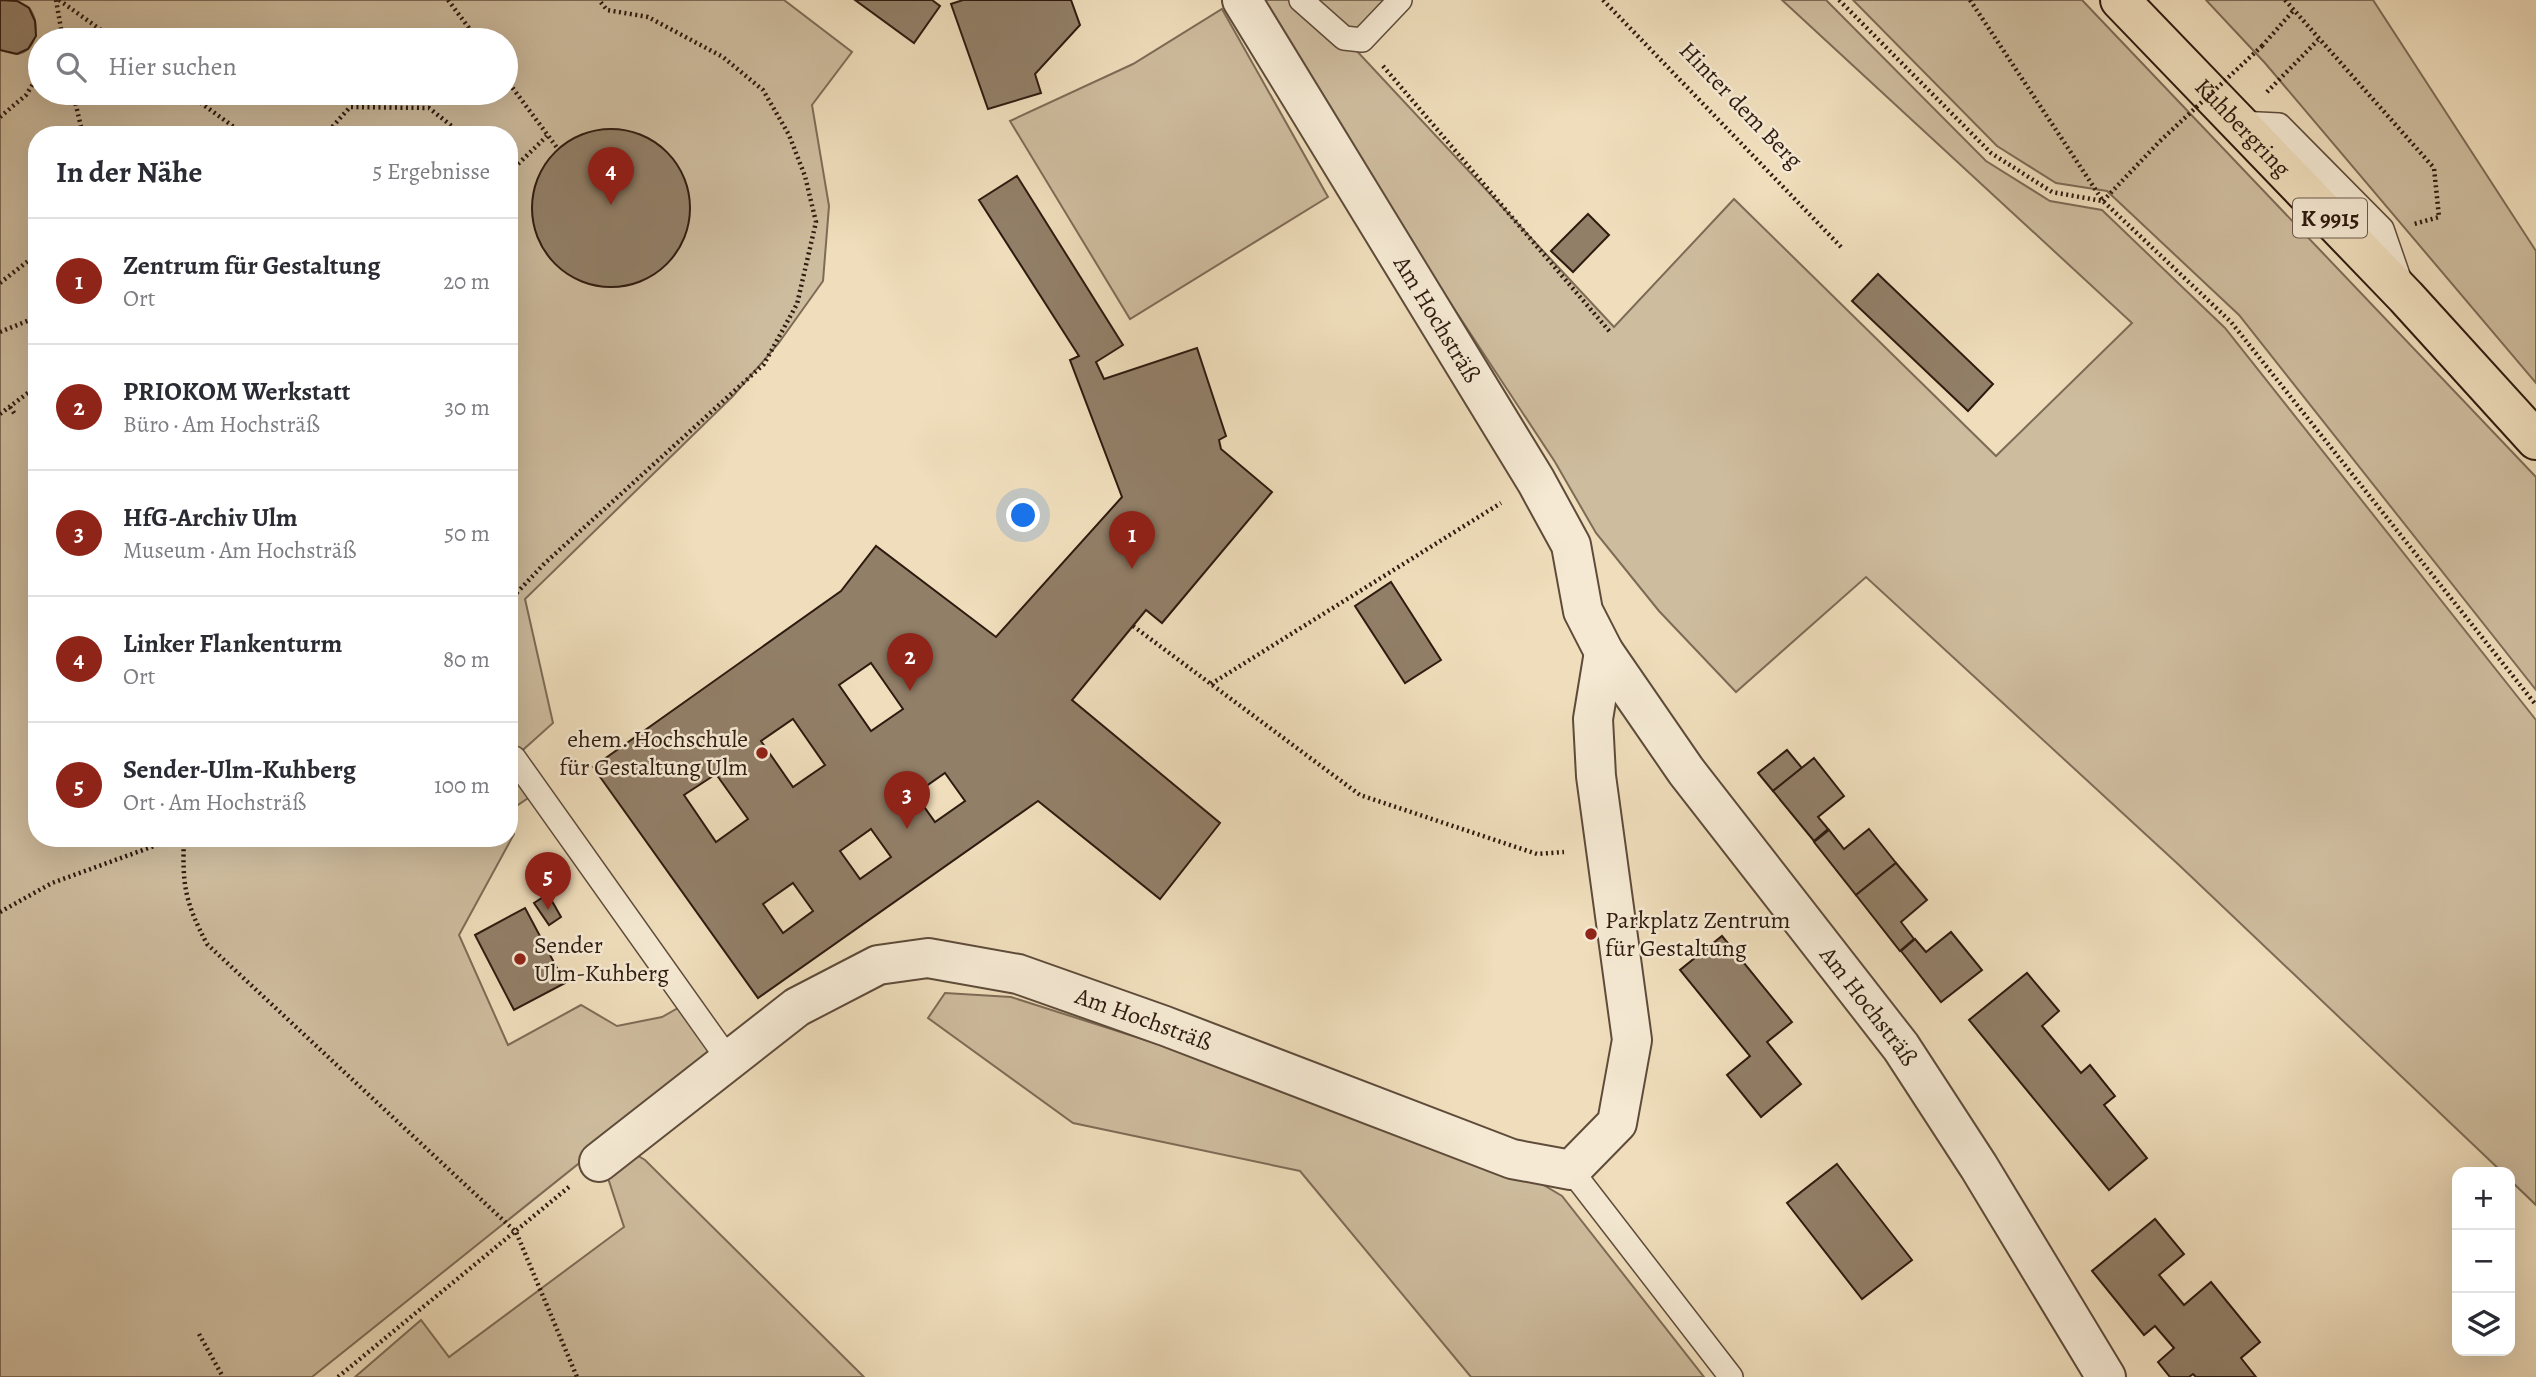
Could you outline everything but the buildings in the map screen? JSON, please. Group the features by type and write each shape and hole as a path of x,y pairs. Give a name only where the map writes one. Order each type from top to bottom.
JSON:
{"main road":[{"name":"Kuhbergring","path":"2119,0 2250,110 2406,297 2536,440"}],"street":[{"name":"Am Hochsträß","path":"1242,0 1536,481 1571,545 1583,611 1604,652 1686,771 1901,1047 1979,1167 2106,1377"},
{"path":"1571,1170 1617,1123 1632,1040 1596,776 1593,719 1604,652"},
{"name":"Am Hochsträß","path":"599,1162 797,1007 878,965 928,958 1018,974 1165,1026 1513,1159 1571,1170"}],"lane":[{"path":"1301,0 1344,38 1362,40 1400,0"},
{"path":"518,764 728,1059"},
{"path":"1571,1170 1731,1377"}],"path":[{"path":"57,0 61,28"},
{"path":"57,0 98,28"},
{"path":"448,0 469,28"},
{"path":"518,592 545,563 764,364 797,304 816,222 805,176 789,135 763,90 723,57 648,17 607,10 599,0"},
{"name":"Hinter dem Berg","path":"1603,0 1841,247"},
{"path":"1839,0 1992,153 2052,192 2104,201"},
{"path":"1970,0 2104,201 2231,322 2536,705"},
{"path":"2285,0 2434,168 2439,217 2405,227"},
{"path":"2104,201 2160,141 2262,46 2293,11"},
{"path":"1362,40 1610,332"},
{"path":"2250,110 2318,40"},
{"path":"0,117 28,91"},
{"path":"518,96 558,149"},
{"path":"76,105 81,126"},
{"path":"204,105 233,126"},
{"path":"333,126 350,107 384,106 429,108 452,126"},
{"path":"518,164 547,136"},
{"path":"0,283 28,261"},
{"path":"0,332 28,321"},
{"path":"0,414 28,393"},
{"path":"10,407 16,416"},
{"path":"1211,684 1536,481"},
{"path":"1133,626 1360,795 1536,854 1607,849"},
{"path":"0,912 52,883 151,847"},
{"path":"184,847 183,870 189,910 207,944 516,1232 577,1377"},
{"path":"338,1377 599,1162"},
{"path":"199,1334 222,1377"}],"shaded area":[{"path":"15,0 784,0 852,52 812,105 829,206 823,281 778,344 733,396 525,599 553,723 518,754 518,126 28,126 28,847 507,847 459,935 508,1045 581,1005 617,1026 662,1017 678,1008 713,1056 312,1377 0,1377 0,50 17,54 28,49 28,105 518,105 518,28 36,28 29,8"},
{"path":"1260,0 1289,0 1355,49 1614,327 1734,199 1996,456 2132,323 1782,0 1826,0 1986,161 2050,201 2102,210 2225,328 2536,720 2536,1205 2515,1185 2515,1167 2497,1167 2179,865 1866,577 1736,692 1659,611 1596,533 1555,462 1362,169"},
{"path":"1316,0 1387,0 1359,30 1348,29"},
{"path":"1853,0 2082,0 2536,477 2536,690 2239,315 2107,191 2056,183 1997,146"},
{"path":"2206,0 2373,0 2536,251 2536,383 2265,63"},
{"path":"1222,9 1328,197 1130,319 1010,121 1133,64"},
{"path":"518,764 537,792 518,805"},
{"path":"945,993 1011,997 1161,1045 1525,1174 1562,1196 1704,1377 1471,1377 1300,1171 1073,1123 928,1018"},
{"path":"635,1154 645,1160 864,1377 355,1377 421,1320 449,1357 624,1227 605,1169"}],"place":[{"name":"Linker Flankenturm","path":"611,205"},
{"name":"Zentrum für Gestaltung","path":"1132,569"},
{"name":"PRIOKOM Werkstatt","path":"910,691"},
{"name":"ehem. Hochschule für Gestaltung Ulm","path":"762,753"},
{"name":"HfG-Archiv Ulm","path":"907,829"},
{"name":"Sender-Ulm-Kuhberg","path":"548,910"},
{"name":"Parkplatz Zentrum für Gestaltung","path":"1591,934"},
{"name":"Sender Ulm-Kuhberg","path":"520,959"}]}
